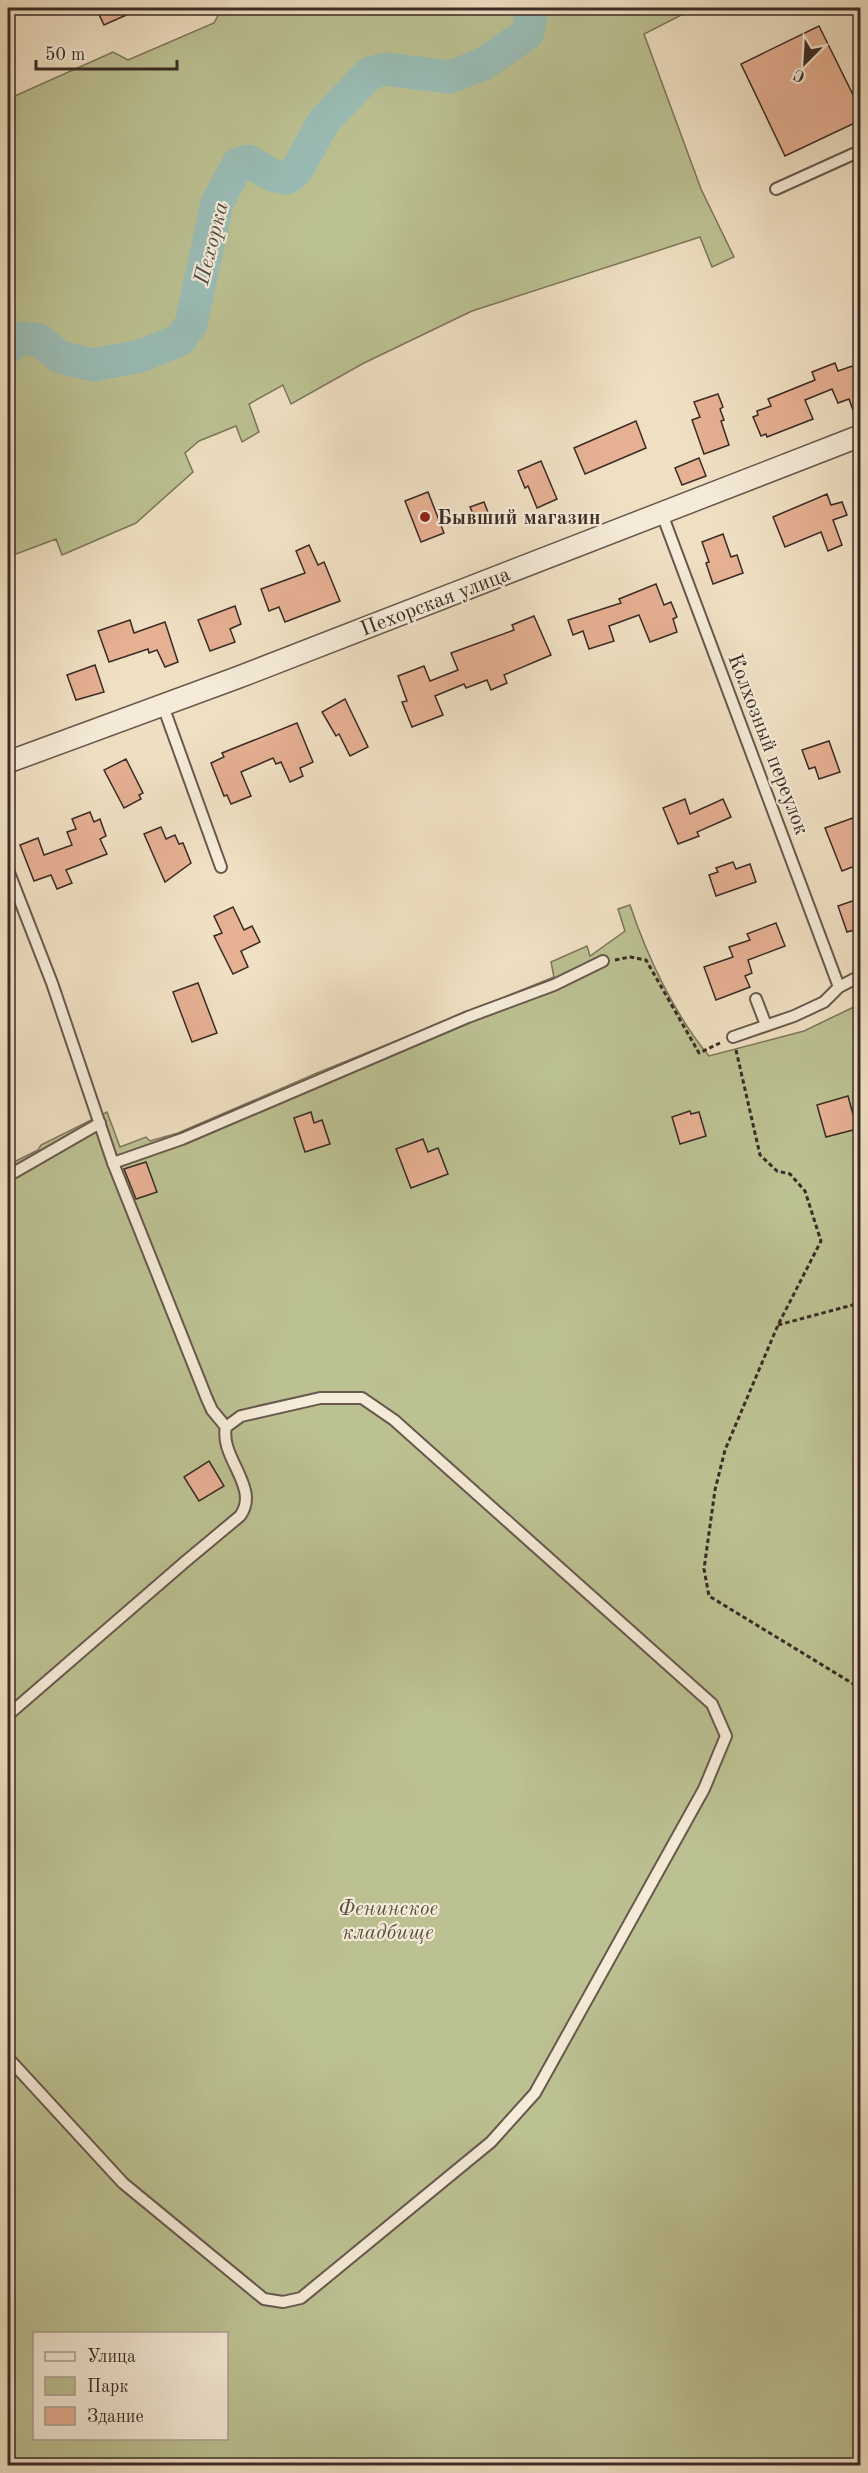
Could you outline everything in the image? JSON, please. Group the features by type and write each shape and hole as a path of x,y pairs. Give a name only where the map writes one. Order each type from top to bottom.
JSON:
{"street":[{"name":"Пехорская улица","path":"8,762 163,705 861,436"}],"lane":[{"path":"776,189 861,151"},
{"name":"Колхозный переулок","path":"662,514 839,987"},
{"path":"163,705 221,867"},
{"path":"8,870 52,983 113,1163 212,1410 226,1427"},
{"path":"113,1163 192,1134 468,1017 554,985 603,961"},
{"path":"733,1037 794,1016 824,1002 839,987 861,976"},
{"path":"756,999 766,1025"},
{"path":"8,1176 99,1123"},
{"path":"8,1715 245,1510 248,1497 223,1438 226,1427 241,1416 320,1398 362,1398 394,1420 712,1704 726,1736 704,1789 535,2093 491,2142 301,2298 283,2302 264,2299 123,2183 8,2058"}],"path":[{"path":"603,961 630,957 646,960 699,1053 733,1037 760,1155 777,1170 790,1174 805,1191 821,1241 778,1325 725,1450 719,1470 704,1569 709,1596 861,1688"},
{"path":"778,1325 861,1303"}],"green space":[{"path":"222,8 695,8 644,34 701,189 734,257 712,267 700,237 472,311 364,363 291,404 283,385 249,404 259,432 242,442 236,426 199,441 185,453 193,472 136,523 62,555 56,539 8,557 8,99 113,52 128,60 214,23"},
{"name":"Фенинское кладбище","path":"630,905 663,984 684,1022 709,1056 804,1031 860,1004 860,2465 8,2465 8,1165 38,1150 41,1145 107,1112 120,1147 146,1137 150,1141 178,1133 317,1073 554,977 551,962 587,946 590,956 625,931 618,909"}],"building":[{"path":"96,8 142,8 104,25"},
{"path":"819,26 861,111 861,120 785,156 741,64"},
{"path":"835,363 838,371 861,363 861,423 858,424 849,399 838,403 832,389 805,400 813,419 767,437 766,434 761,436 753,417 758,415 757,411 771,406 768,399 815,380 812,372"},
{"path":"718,394 723,407 720,409 724,420 721,421 729,445 704,454 692,420 700,417 694,402"},
{"path":"636,421 646,448 585,474 574,448"},
{"path":"699,458 706,476 682,485 675,468"},
{"path":"541,461 557,499 537,508 528,486 525,488 518,471"},
{"name":"Бывший магазин","path":"428,492 444,533 421,542 405,501"},
{"path":"827,494 831,505 842,502 847,515 833,520 842,545 828,551 821,532 785,547 773,517"},
{"path":"484,502 489,515 476,521 470,507"},
{"path":"723,534 731,557 737,555 743,573 713,584 702,542"},
{"path":"309,545 318,565 324,562 340,601 285,622 279,607 269,611 261,589 305,573 296,551"},
{"path":"656,584 664,605 671,602 677,617 673,619 677,632 650,642 639,615 609,626 614,641 589,649 583,631 573,635 568,620 621,603 619,599"},
{"path":"235,606 241,624 230,629 235,642 210,651 198,620"},
{"path":"534,616 551,655 504,675 507,683 491,690 487,680 466,688 464,684 435,696 443,715 412,727 402,702 407,701 398,676 424,666 430,681 458,670 451,653 514,630 512,625"},
{"path":"130,620 134,633 165,622 178,662 165,667 157,650 149,653 148,649 109,662 98,631"},
{"path":"95,665 104,692 76,700 67,675"},
{"path":"345,699 368,747 350,756 339,734 336,736 322,712"},
{"path":"297,723 313,762 300,768 303,776 290,782 281,762 276,764 273,758 241,772 251,796 231,804 227,795 224,796 211,763 224,757 222,753"},
{"path":"829,741 840,772 819,779 815,767 809,769 802,750"},
{"path":"126,759 143,793 139,795 141,799 124,808 104,770"},
{"path":"685,799 690,814 723,799 731,817 697,832 699,836 678,844 663,808"},
{"path":"90,812 94,822 100,819 106,836 100,839 107,854 66,870 72,883 57,889 51,875 34,881 20,845 38,838 44,855 72,845 67,832 76,829 72,819"},
{"path":"861,815 861,846 854,848 860,864 842,871 825,828"},
{"path":"161,827 166,839 175,835 179,844 183,843 191,863 165,882 144,834"},
{"path":"733,862 736,869 750,864 756,882 716,896 709,875 718,872 716,868"},
{"path":"861,898 861,928 847,932 838,906"},
{"path":"233,907 244,930 252,926 260,942 241,951 248,967 233,974 214,936 222,933 214,916"},
{"path":"776,923 785,946 748,960 752,973 745,976 750,987 716,1000 704,967 733,957 729,947 750,940 747,934"},
{"path":"198,983 217,1033 192,1042 173,992"},
{"path":"848,1096 857,1129 826,1137 817,1105"},
{"path":"690,1111 691,1114 699,1112 706,1136 680,1144 672,1117"},
{"path":"311,1112 314,1123 322,1120 330,1144 305,1152 294,1118"},
{"path":"423,1139 428,1152 438,1148 448,1174 411,1188 396,1149"},
{"path":"146,1162 157,1192 136,1199 124,1169"},
{"path":"209,1461 224,1486 199,1501 184,1477"}],"waterway":[{"name":"Пехорка","path":"8,348 20,338 39,340 60,357 93,365 140,356 180,340 191,324 217,203 238,164 248,161 272,175 287,178 297,170 324,121 370,73 385,69 450,77 483,64 527,34 533,8"}],"place":[{"name":"Бывший магазин","path":"425,517"}]}
